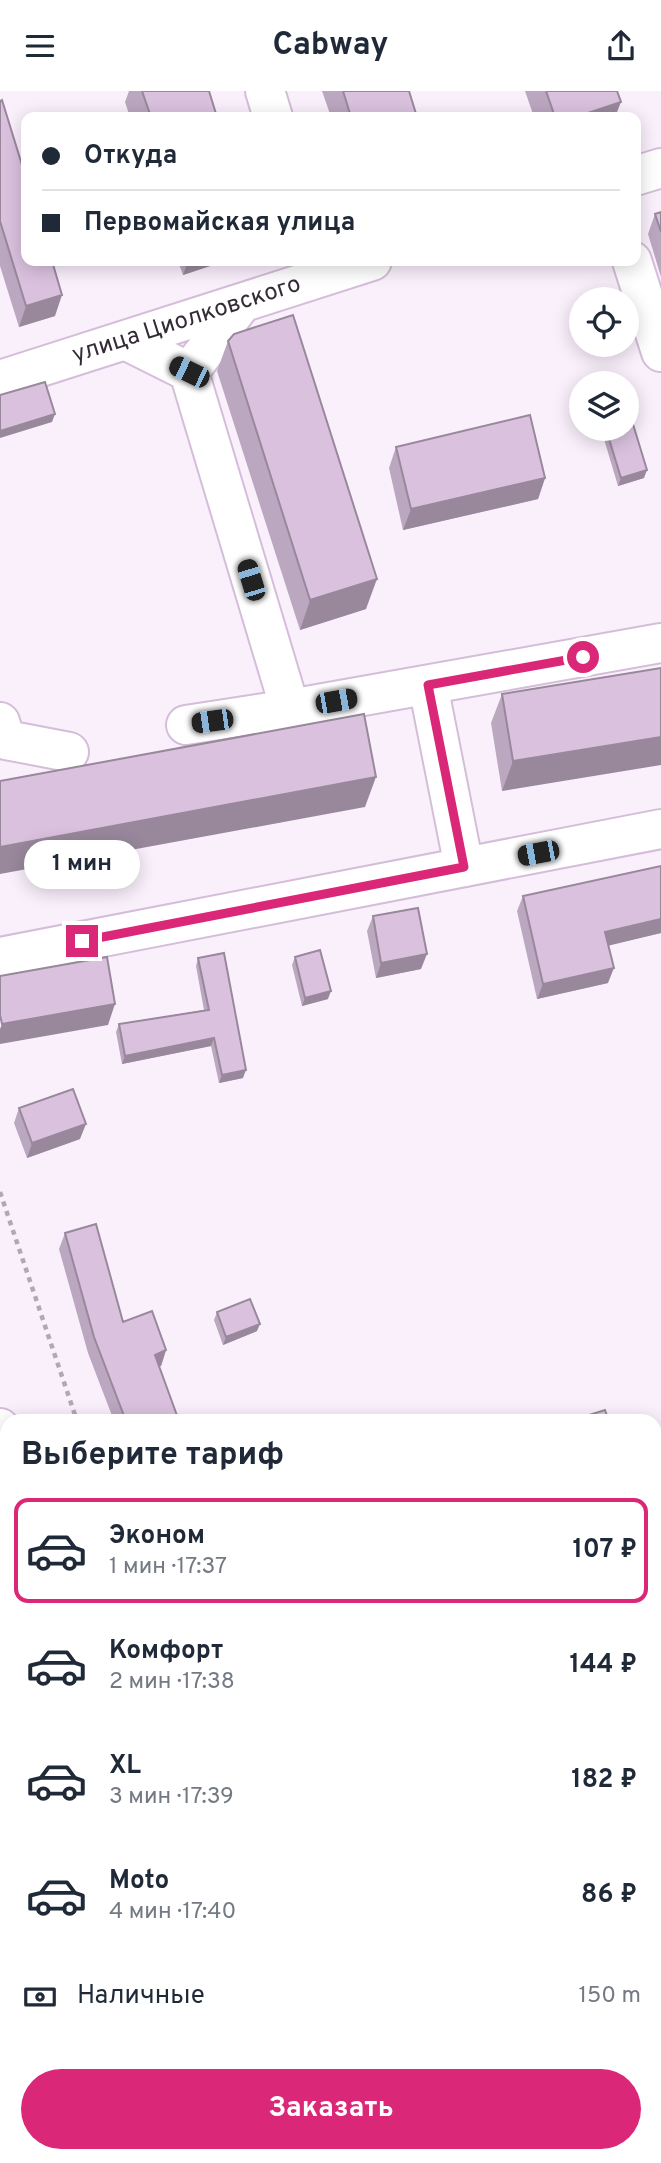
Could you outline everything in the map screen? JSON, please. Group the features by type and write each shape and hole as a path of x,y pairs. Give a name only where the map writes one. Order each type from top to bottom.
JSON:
{"street":[{"path":"265,91 271,112"},
{"path":"641,174 661,168"},
{"name":"улица Циолковского","path":"0,380 241,304 319,269 339,266"},
{"path":"634,266 661,352"},
{"path":"189,372 241,304"},
{"path":"127,341 189,372 290,709"},
{"path":"186,725 661,643"},
{"path":"428,685 464,867"},
{"path":"0,722 6,740 69,752"},
{"path":"0,957 661,829"}],"path":[{"path":"0,1192 75,1414"}],"building":[{"path":"142,91 209,91 215,112 149,112"},
{"path":"343,91 409,91 415,112 349,112"},
{"path":"546,91 617,91 621,102 591,112 553,112"},
{"path":"2,100 21,162 21,266 53,266 62,295 26,306 0,221"},
{"path":"661,212 661,232 655,214"},
{"path":"293,315 377,579 310,600 228,341 234,334"},
{"path":"45,382 55,414 0,431 0,395"},
{"path":"530,415 545,478 411,509 396,447"},
{"path":"610,441 638,441 647,470 621,478"},
{"path":"661,668 661,737 513,761 502,694"},
{"path":"364,714 376,777 0,847 0,781"},
{"path":"661,866 661,919 605,932 614,968 543,984 523,896"},
{"path":"418,908 427,954 381,963 373,916"},
{"path":"320,950 331,991 305,998 295,957"},
{"path":"224,953 246,1070 222,1075 214,1038 125,1056 119,1024 209,1010 198,958"},
{"path":"107,957 115,1004 2,1024 0,976"},
{"path":"73,1089 86,1124 32,1143 19,1108"},
{"path":"96,1224 123,1322 152,1311 166,1350 155,1355 176,1414 123,1414 94,1337 65,1233"},
{"path":"250,1299 260,1324 226,1337 217,1312"}],"route":[{"path":"82,941 464,867 428,685 583,657"}]}
